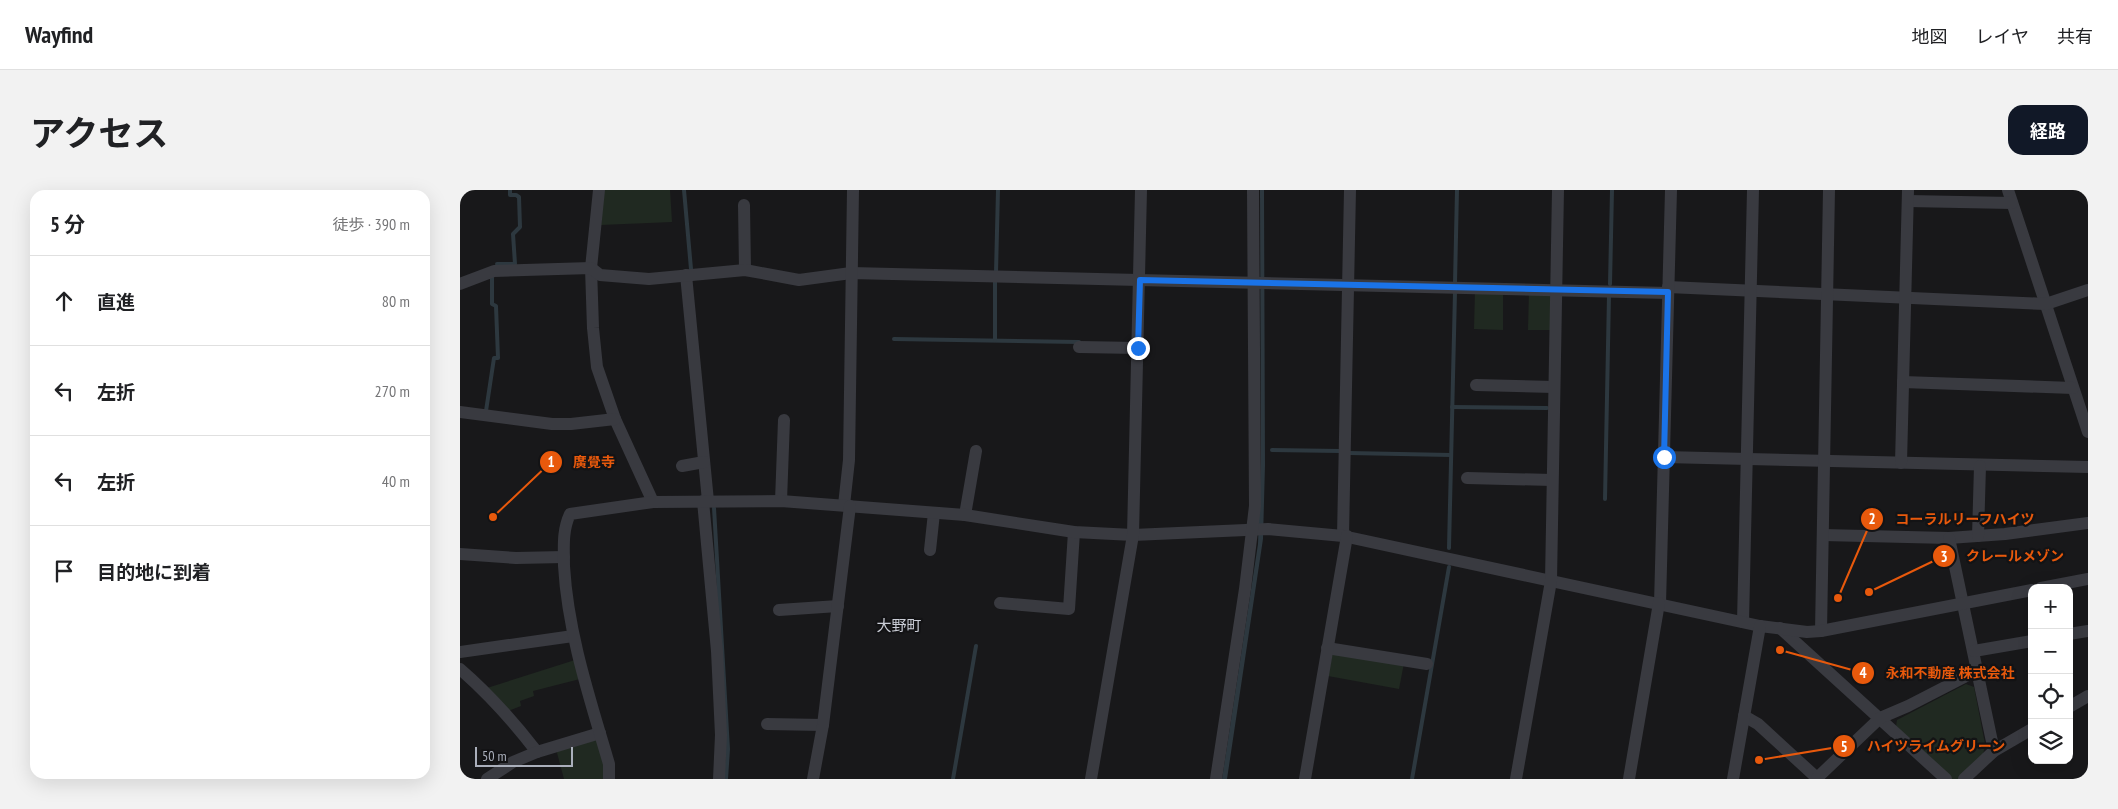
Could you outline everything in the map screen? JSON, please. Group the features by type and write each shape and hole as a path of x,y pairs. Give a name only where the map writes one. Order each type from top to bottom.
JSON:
{"street":[{"path":"599,190 591,268 593,328 597,367 615,419 653,502"},
{"path":"813,779 823,726 838,606 847,506 853,190"},
{"path":"1091,779 1133,535 1141,190"},
{"path":"1216,779 1258,530 1255,506 1258,283 1253,190"},
{"path":"1305,779 1345,536 1350,190"},
{"path":"1516,779 1551,581 1558,190"},
{"path":"1629,779 1660,604 1670,190"},
{"path":"1743,622 1753,190"},
{"path":"1821,631 1830,190"},
{"path":"2008,190 2088,432"},
{"path":"1901,463 1908,195 2012,203"},
{"path":"744,205 745,270"},
{"path":"460,284 494,271 591,268 600,275 649,279 745,270 799,280 851,273 1556,289 1751,291 2046,304 2088,290"},
{"path":"686,275 704,462 717,651 721,735 719,779"},
{"path":"1079,346 1138,348"},
{"path":"1903,382 2073,388"},
{"path":"1476,385 1554,387"},
{"path":"460,412 552,424 572,424 615,419"},
{"path":"781,502 784,420"},
{"path":"965,515 976,451"},
{"path":"1664,457 1980,466 2088,467"},
{"path":"682,466 704,462"},
{"path":"1978,536 1980,466"},
{"path":"1467,478 1552,480"},
{"path":"609,779 609,764 573,636 565,584 564,526 570,514 653,502 781,502 847,506 965,515 1074,532 1133,535 1258,530 1345,536 1760,626 1807,632 1821,631 2028,591"},
{"path":"930,550 934,513"},
{"path":"1822,535 1950,538 2005,534 2088,523"},
{"path":"1000,603 1069,609 1074,532"},
{"path":"1950,538 1994,750"},
{"path":"460,554 516,558 564,556"},
{"path":"2060,584 2088,578"},
{"path":"779,610 838,606"},
{"path":"1733,779 1760,626"},
{"path":"1780,628 1946,779"},
{"path":"2073,633 2088,631"},
{"path":"460,652 573,636"},
{"path":"1974,651 2028,642"},
{"path":"1327,648 1427,664"},
{"path":"460,669 484,690 514,722 537,752"},
{"path":"1744,716 1758,724 1818,778 1880,718 1908,706 1978,670"},
{"path":"2073,705 2088,696"},
{"path":"767,724 823,726"},
{"path":"1964,779 1994,750 2028,731"},
{"path":"487,779 513,762 537,752 600,733"}],"shaded area":[{"path":"604,190 670,190 672,222 601,225"},
{"path":"1260,190 1264,190 1265,465 1263,539 1227,779 1222,779 1258,544 1261,459"},
{"path":"1475,291 1503,291 1503,330 1474,329"},
{"path":"1529,291 1551,291 1552,330 1528,330"},
{"path":"1333,651 1404,663 1399,689 1328,676"},
{"path":"575,660 580,679 533,691 534,696 520,701 521,706 508,711 487,688"},
{"path":"1966,684 1974,687 1985,744 1983,755 1959,779 1950,779 1896,727 1897,720"},
{"path":"596,739 603,760 603,779 564,779 556,749"}],"waterway":[{"path":"497,264 515,264 513,234 520,227 519,197 510,195 510,190"},
{"path":"684,190 691,269"},
{"path":"996,273 998,190"},
{"path":"1455,283 1457,190"},
{"path":"1610,284 1612,190"},
{"path":"485,411 494,358 498,358 496,306 492,304 492,276"},
{"path":"995,281 995,340"},
{"path":"1449,548 1455,292"},
{"path":"1605,499 1609,295"},
{"path":"894,339 1079,342"},
{"path":"1452,407 1547,408"},
{"path":"1272,450 1340,451"},
{"path":"1349,453 1451,455"},
{"path":"714,508 728,749 726,779"},
{"path":"1412,779 1449,567"},
{"path":"953,779 976,646"}],"place":[{"name":"廣覺寺","path":"493,517"},
{"name":"クレールメゾン","path":"1869,592"},
{"name":"コーラルリーフハイツ","path":"1838,598"},
{"name":"永和不動産 株式会社","path":"1780,650"},
{"name":"ハイツライムグリーン","path":"1759,760"}],"district":[{"name":"大野町","path":"899,626"}],"route":[{"path":"1138,348 1140,280 1668,292 1664,457"}]}
